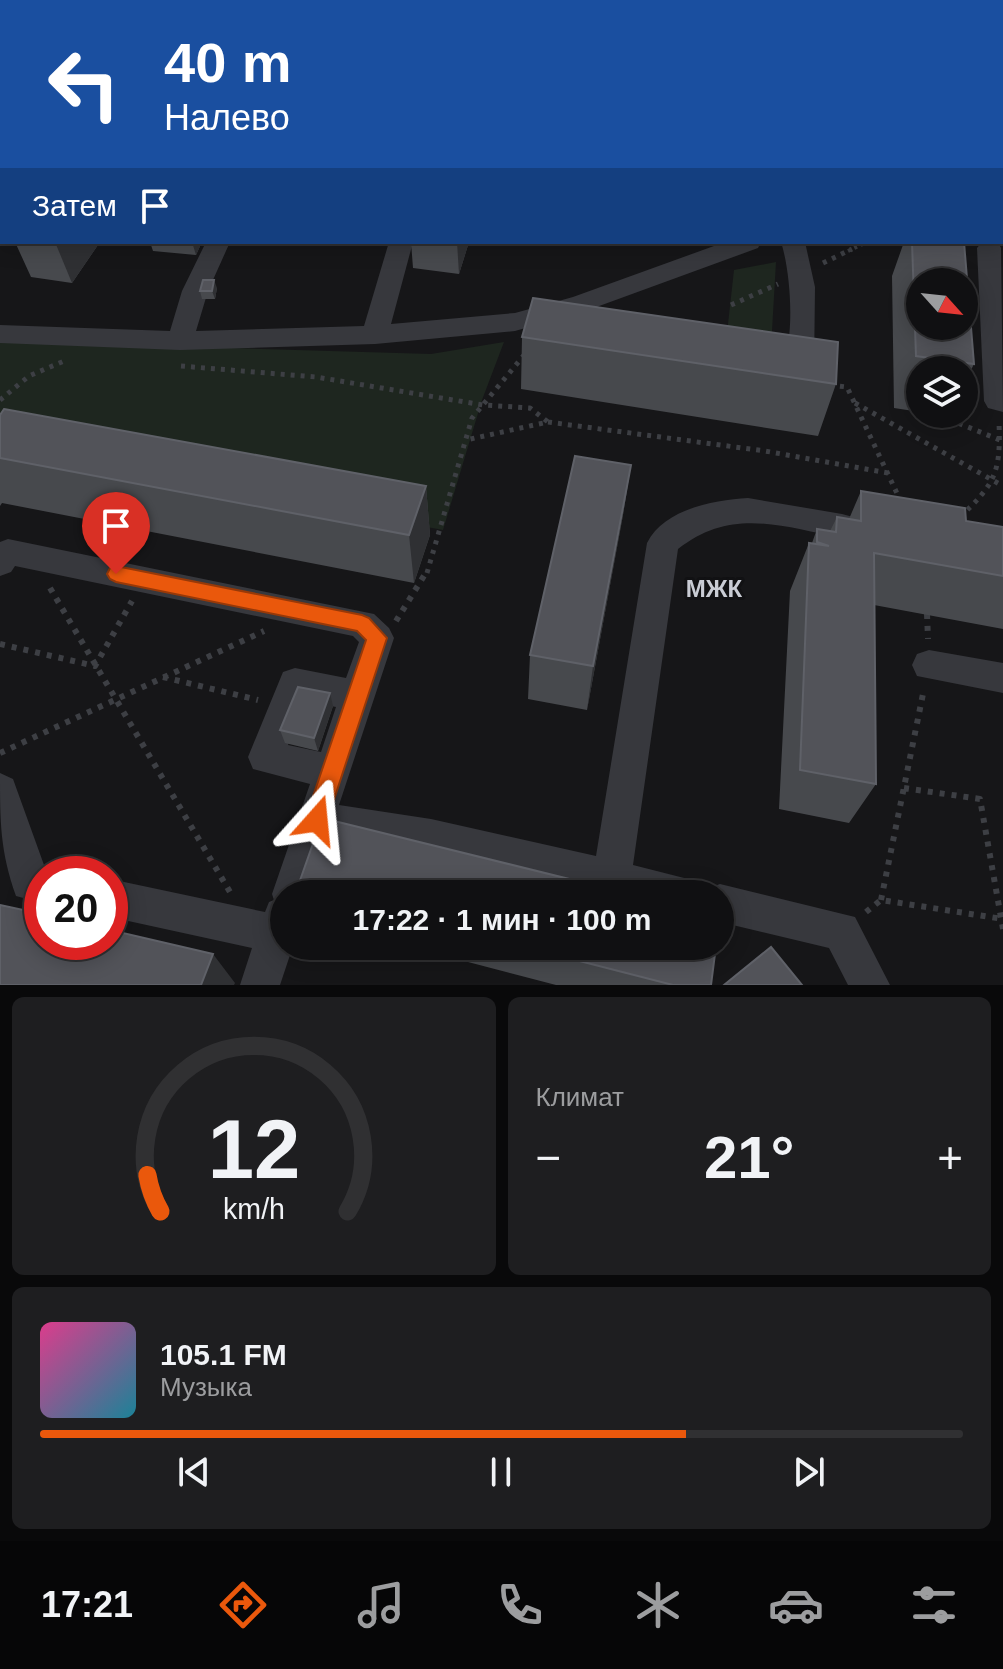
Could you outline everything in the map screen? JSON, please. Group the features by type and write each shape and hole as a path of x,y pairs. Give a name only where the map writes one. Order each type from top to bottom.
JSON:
{"lane":[{"path":"180,354 195,291 217,244"},
{"path":"375,335 400,244"},
{"path":"0,334 180,354 515,322 582,303 744,244"},
{"path":"770,365 800,370 800,291 798,253 794,244"},
{"path":"986,247 1000,401"},
{"path":"612,879 663,543 679,529 719,510 744,508 842,526"},
{"path":"16,560 145,580 362,624 377,638 296,880"},
{"path":"929,665 1003,678"},
{"path":"332,772 266,757 295,683 357,696"},
{"path":"0,791 24,864"},
{"path":"317,820 431,838 616,880"},
{"path":"128,901 270,925"},
{"path":"734,906 841,931 870,985"},
{"path":"260,985 270,930"}],"path":[{"path":"377,638 399,619 425,579 472,418 528,351"},
{"path":"180,354 483,405 530,408 548,422"},
{"path":"0,400 18,382 54,363 69,360"},
{"path":"816,383 847,387 906,512"},
{"path":"956,522 996,483 1001,460 1000,401"},
{"path":"854,403 1003,486"},
{"path":"466,440 548,422 765,451 888,473"},
{"path":"970,428 1000,440"},
{"path":"16,560 95,666 190,829 270,924"},
{"path":"95,666 145,580"},
{"path":"0,753 305,612"},
{"path":"0,644 95,666"},
{"path":"841,931 881,900 929,665"},
{"path":"163,677 286,707"},
{"path":"904,788 980,799 1003,929"},
{"path":"881,900 1001,918"}],"shaded area":[{"path":"776,262 771,348 726,342 734,270"},
{"path":"0,341 431,354 504,342 482,400 443,530 31,453 0,469"}],"building":[{"path":"912,244 964,244 966,268 913,268"},
{"path":"203,280 214,280 212,291 200,291"},
{"path":"533,298 838,342 836,384 522,337"},
{"path":"915,340 972,340 973,356 916,356"},
{"path":"4,409 426,486 409,535 0,458 0,415"},
{"path":"575,456 631,465 593,666 530,655"},
{"path":"861,491 965,508 966,521 1003,527 1003,576 874,553 876,784 800,770 809,543 829,546 817,542 817,529 836,532 837,517 861,521"},
{"path":"298,687 330,693 314,738 280,730"},
{"path":"322,818 573,880 300,880"},
{"path":"0,905 24,910 24,960 128,960 128,934 213,954 201,985 0,985"},
{"path":"771,947 802,985 724,985"},
{"path":"576,960 714,960 711,985 673,985"}],"district":[{"name":"МЖК","path":"714,589"}],"route":[{"path":"116,574 362,624 377,638 317,820"}]}
